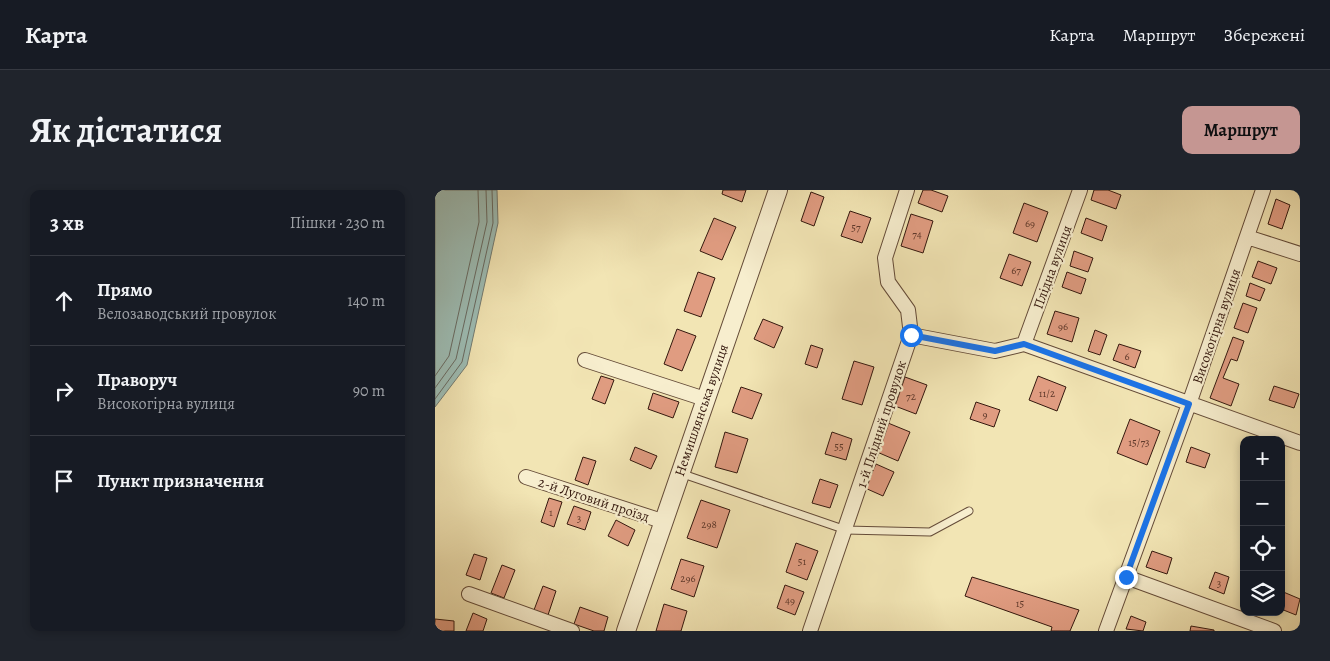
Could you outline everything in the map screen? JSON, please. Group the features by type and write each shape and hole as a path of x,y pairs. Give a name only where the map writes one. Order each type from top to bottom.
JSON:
{"street":[{"name":"Немишлянська вулиця","path":"625,631 778,190"},
{"name":"1-й Плідний провулок","path":"810,631 911,335 908,310 888,282 885,258 907,190"},
{"name":"Плідна вулиця","path":"1024,344 1080,190"},
{"name":"Високогірна вулиця","path":"1106,631 1189,404 1263,190"},
{"path":"1247,236 1300,254"},
{"path":"911,335 995,351 1024,344 1300,443"},
{"path":"585,360 705,399"},
{"name":"2-й Луговий проїзд","path":"526,477 662,521"},
{"path":"1126,577 1274,631"},
{"path":"469,594 572,631"}],"lane":[{"path":"679,473 846,530 930,532 969,511"}],"water":[{"path":"435,190 497,190 498,223 467,365 435,407"}],"building":[{"path":"723,190 746,190 742,202 722,194"},
{"path":"923,190 931,190 948,196 942,212 918,203"},
{"path":"1094,190 1108,190 1121,195 1116,209 1091,200"},
{"path":"811,192 824,197 814,226 801,221"},
{"path":"1276,199 1290,205 1282,229 1268,224"},
{"path":"1024,203 1048,212 1037,242 1013,233"},
{"path":"850,211 871,218 862,243 841,236"},
{"path":"911,214 933,221 923,253 901,246"},
{"path":"714,218 736,227 722,260 700,251"},
{"path":"1086,218 1107,226 1102,241 1081,233"},
{"path":"1074,251 1093,258 1088,272 1070,266"},
{"path":"1009,254 1031,262 1022,286 1000,278"},
{"path":"1258,261 1277,268 1271,284 1252,277"},
{"path":"698,272 715,278 701,317 684,311"},
{"path":"1067,272 1086,279 1081,294 1062,287"},
{"path":"1250,283 1265,289 1260,301 1246,296"},
{"path":"1243,303 1257,308 1248,333 1234,328"},
{"path":"1055,311 1079,318 1072,342 1047,334"},
{"path":"763,319 783,327 774,348 754,339"},
{"path":"677,329 696,336 682,371 664,364"},
{"path":"1095,330 1107,335 1100,355 1088,351"},
{"path":"1233,337 1244,341 1237,361 1231,359 1223,378 1239,384 1231,406 1210,398"},
{"path":"1119,344 1141,351 1135,368 1113,360"},
{"path":"811,345 823,349 817,368 805,364"},
{"path":"854,361 874,367 862,405 842,399"},
{"path":"601,376 614,380 605,404 592,399"},
{"path":"1038,376 1066,387 1057,411 1029,400"},
{"path":"905,377 927,385 916,414 895,406"},
{"path":"1274,386 1299,394 1294,408 1269,400"},
{"path":"741,387 762,394 752,419 732,412"},
{"path":"653,393 679,402 673,418 648,409"},
{"path":"976,402 1000,410 994,427 970,419"},
{"path":"1130,419 1160,431 1147,465 1117,453"},
{"path":"888,423 910,432 898,461 877,452"},
{"path":"725,432 748,439 737,473 715,467"},
{"path":"832,432 852,439 846,460 825,454"},
{"path":"635,447 657,456 651,469 630,460"},
{"path":"1191,447 1210,454 1205,468 1186,462"},
{"path":"583,457 596,461 588,485 575,480"},
{"path":"876,464 894,472 883,496 865,488"},
{"path":"820,479 838,485 830,508 812,503"},
{"path":"549,498 562,502 554,527 541,522"},
{"path":"701,500 730,510 717,548 687,538"},
{"path":"574,506 591,512 585,530 567,524"},
{"path":"616,520 635,530 628,546 608,536"},
{"path":"796,543 818,551 807,580 786,572"},
{"path":"1152,551 1172,558 1167,574 1146,567"},
{"path":"474,554 487,558 480,580 466,575"},
{"path":"681,559 704,566 694,597 671,589"},
{"path":"502,565 515,570 504,598 491,593"},
{"path":"1215,572 1229,577 1224,594 1209,588"},
{"path":"972,577 1079,610 1070,631 1051,631 1052,627 965,596"},
{"path":"785,585 804,592 795,615 777,608"},
{"path":"543,586 556,591 548,615 534,610"},
{"path":"1285,593 1300,599 1296,615 1285,611"},
{"path":"664,604 687,611 681,631 656,631"},
{"path":"580,607 608,617 604,631 594,631 574,624"},
{"path":"473,613 487,619 483,631 466,631"},
{"path":"1131,616 1146,622 1143,631 1126,629"},
{"path":"435,619 454,621 454,631 435,631"},
{"path":"1191,626 1214,630 1214,631 1190,631"}],"route":[{"path":"911,335 995,351 1024,344 1189,404 1126,577"}]}
